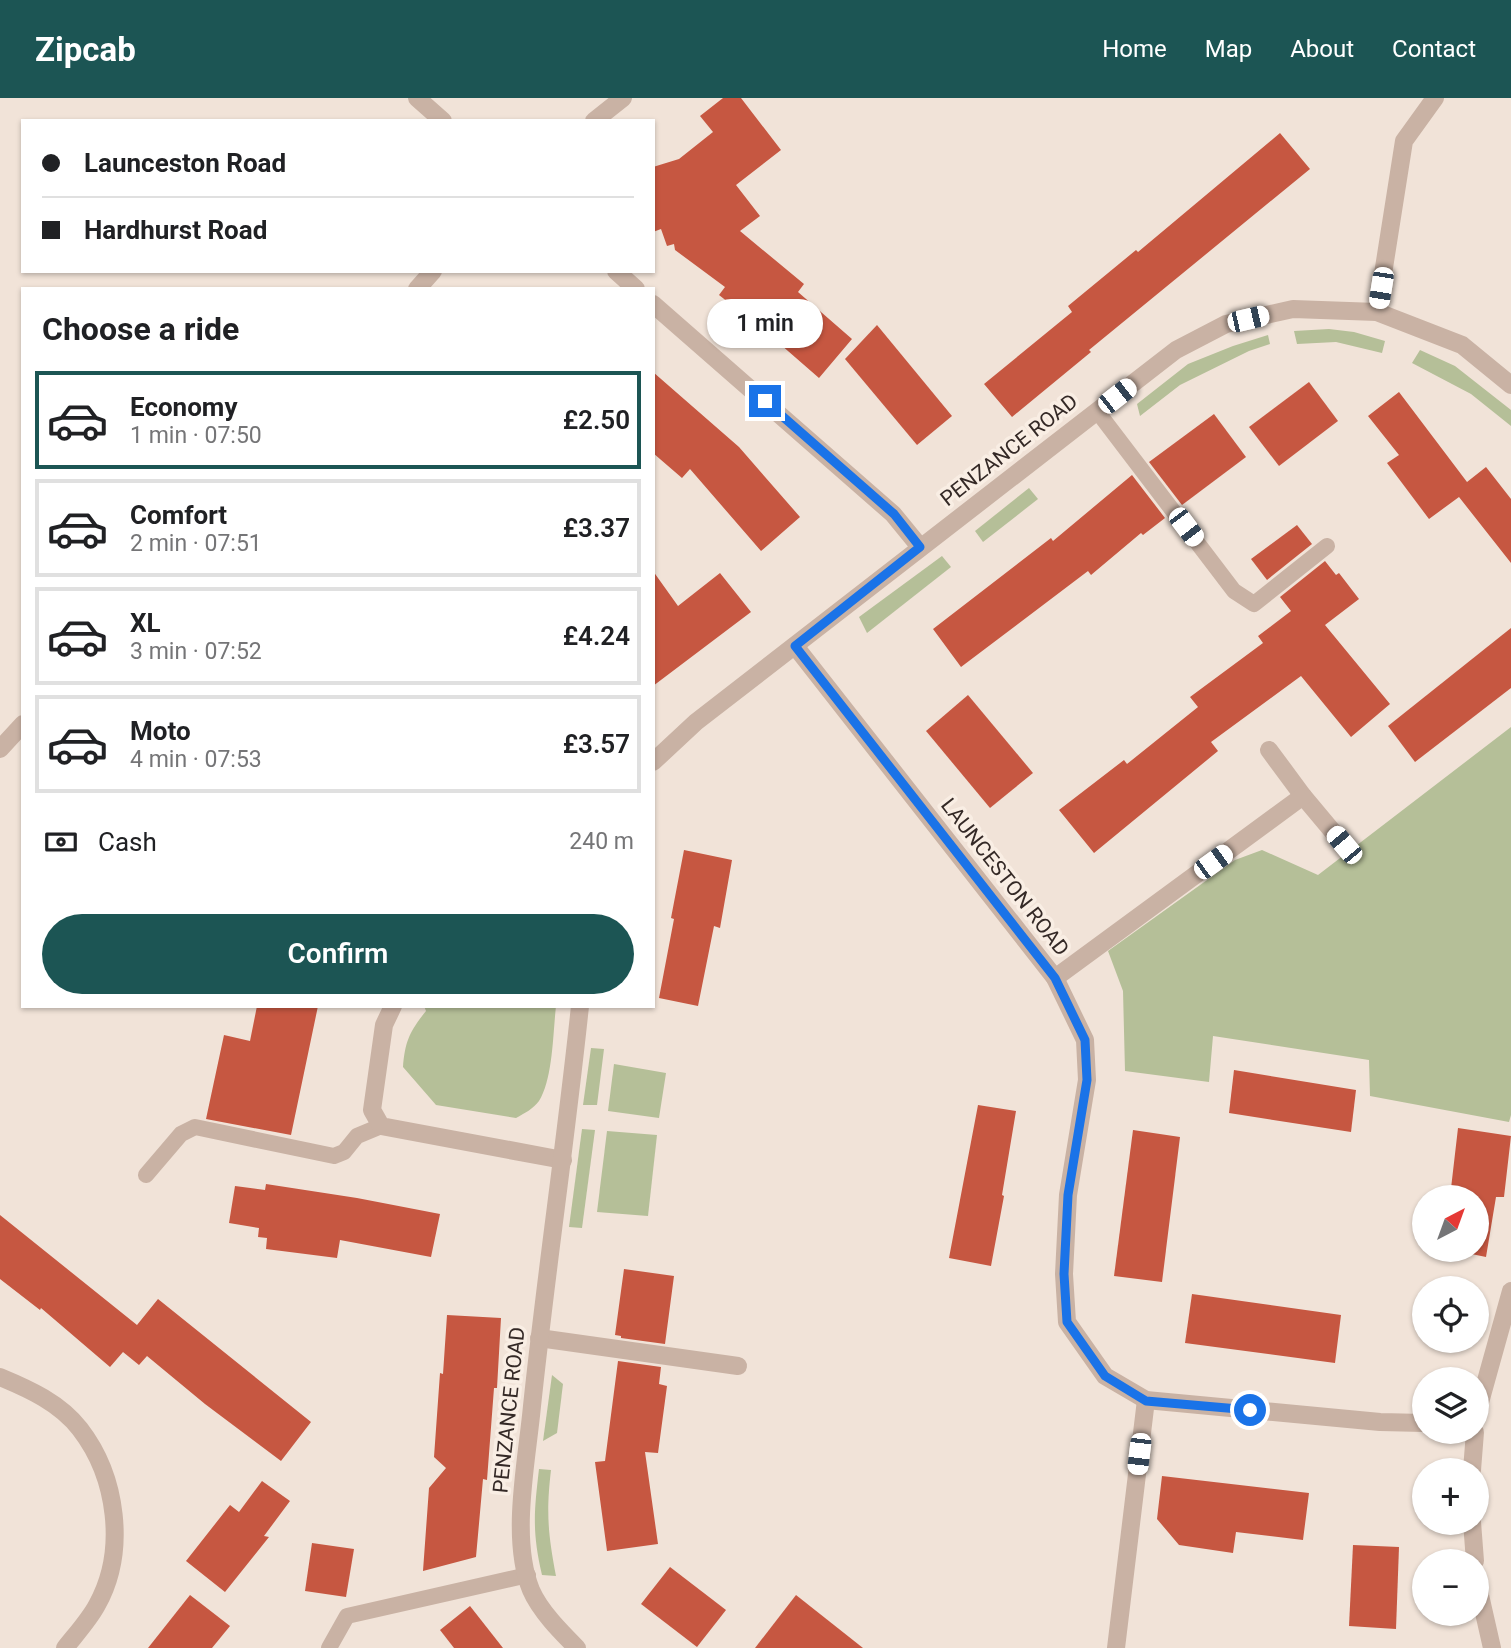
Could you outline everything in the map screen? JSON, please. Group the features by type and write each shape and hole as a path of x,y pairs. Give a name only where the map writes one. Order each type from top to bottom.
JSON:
{"street":[{"path":"417,98 441,119"},
{"path":"597,119 623,98"},
{"path":"1377,312 1404,141 1435,98"},
{"path":"419,287 431,273"},
{"path":"617,273 634,287"},
{"path":"655,305 894,514 920,547"},
{"name":"PENZANCE ROAD","path":"655,760 696,722 1176,349 1226,324 1293,309 1377,312 1462,345 1511,385"},
{"name":"LAUNCESTON ROAD","path":"795,646 1055,978 1085,1040 1087,1080 1068,1195 1064,1274 1067,1322 1105,1376 1146,1401 1412,1423"},
{"path":"0,749 21,726"},
{"path":"1269,750 1344,845"},
{"path":"1055,978 1303,796"},
{"path":"392,1008 384,1025 372,1110 381,1126 563,1160"},
{"name":"PENZANCE ROAD","path":"577,1648 556,1628 531,1591 520,1525 539,1338 580,1008"},
{"path":"1489,1370 1511,1291"},
{"path":"539,1338 738,1366"},
{"path":"0,1377 32,1390 58,1408 79,1428 101,1463 111,1497 115,1531 111,1569 97,1605 65,1648"},
{"path":"1116,1648 1146,1401"},
{"path":"1487,1626 1492,1648"}],"lane":[{"path":"1097,411 1234,590 1254,604 1327,546"},
{"path":"146,1175 181,1134 195,1127 334,1156 344,1152 357,1136 381,1126"},
{"path":"329,1648 347,1616 528,1575"}],"green space":[{"path":"1329,329 1354,332 1385,341 1382,353 1336,342 1297,344 1294,331"},
{"path":"1268,335 1270,344 1249,351 1180,385 1140,416 1137,404 1188,364"},
{"path":"1420,350 1455,366 1511,410 1511,426 1471,394 1412,363"},
{"path":"1029,488 1038,499 983,542 975,531"},
{"path":"942,556 951,567 867,633 859,617"},
{"path":"1511,727 1509,1122 1370,1096 1369,1060 1213,1036 1209,1082 1125,1071 1123,991 1108,951 1235,860 1262,850 1318,875"},
{"path":"425,1008 556,1008 550,1068 544,1092 537,1104 516,1118 436,1105 403,1067 407,1043 426,1011"},
{"path":"591,1048 604,1049 597,1105 583,1105"},
{"path":"614,1064 666,1073 659,1118 608,1111"},
{"path":"582,1129 595,1130 582,1228 569,1227"},
{"path":"607,1131 657,1135 648,1216 597,1212"},
{"path":"552,1375 563,1384 557,1433 543,1441"},
{"path":"539,1469 551,1470 549,1523 556,1576 542,1575 535,1534"}],"building":[{"path":"723,98 741,98 781,150 736,185 760,216 740,231 804,284 798,292 852,339 819,378 719,295 725,287 675,250 674,244 667,246 661,229 655,231 655,166 679,159 713,132 700,116"},
{"path":"1280,133 1310,169 1089,350 1091,352 1012,417 984,384 1072,312 1068,306 1136,250 1138,252"},
{"path":"877,325 952,416 917,445 845,359"},
{"path":"655,374 739,447 800,517 761,551 690,469 682,478 655,455"},
{"path":"1309,382 1338,421 1279,466 1249,427"},
{"path":"1399,392 1467,482 1486,467 1511,499 1511,563 1459,497 1429,519 1387,463 1399,455 1368,416"},
{"path":"1214,414 1246,457 1182,505 1149,462"},
{"path":"1132,475 1165,518 1143,535 1141,533 1091,575 1088,571 961,667 933,629 1051,538 1053,541"},
{"path":"1297,525 1312,544 1267,580 1251,559"},
{"path":"1325,561 1336,575 1339,573 1359,599 1325,625 1390,704 1351,737 1301,676 1211,742 1218,751 1094,853 1059,810 1124,760 1127,764 1198,707 1190,697 1263,643 1258,636 1291,611 1280,597"},
{"path":"720,573 751,612 655,684 655,574 678,606"},
{"path":"1511,628 1511,688 1415,762 1388,726"},
{"path":"968,695 1033,773 990,808 926,731"},
{"path":"684,850 732,860 720,928 714,926 698,1006 659,998"},
{"path":"257,1008 318,1008 291,1135 206,1119 224,1035 250,1041"},
{"path":"1234,1070 1356,1090 1351,1132 1229,1113"},
{"path":"978,1105 1016,1111 991,1266 949,1258"},
{"path":"1458,1128 1511,1136 1504,1197 1496,1197 1489,1239 1489,1185 1451,1185"},
{"path":"1133,1130 1180,1137 1162,1282 1114,1276"},
{"path":"266,1184 440,1214 431,1257 340,1240 337,1258 266,1249 267,1238 258,1237 259,1228 229,1223 235,1186 265,1190"},
{"path":"0,1215 137,1325 158,1299 311,1422 281,1461 147,1356 139,1365 123,1352 110,1367 41,1308 40,1310 0,1279"},
{"path":"624,1269 674,1276 665,1344 615,1335"},
{"path":"1192,1294 1341,1315 1335,1363 1185,1343"},
{"path":"447,1315 501,1318 497,1388 494,1388 487,1480 483,1479 476,1557 423,1571 429,1488 446,1468 434,1457"},
{"path":"618,1361 661,1367 659,1384 667,1386 658,1453 645,1452 658,1544 607,1551 595,1462 605,1461"},
{"path":"1162,1476 1309,1493 1303,1540 1236,1532 1233,1553 1179,1545 1157,1519"},
{"path":"262,1481 290,1501 264,1536 269,1537 225,1592 186,1561 230,1505 239,1512"},
{"path":"312,1543 354,1549 346,1597 305,1591"},
{"path":"1353,1545 1399,1547 1396,1629 1349,1626"},
{"path":"670,1567 726,1610 697,1647 641,1604"},
{"path":"190,1595 230,1626 212,1648 148,1648"},
{"path":"796,1595 863,1648 755,1648"},
{"path":"470,1606 503,1648 454,1648 440,1630"}],"route":[{"path":"765,401 894,514 920,547 795,646 1055,978 1085,1040 1087,1080 1068,1195 1064,1274 1067,1322 1105,1376 1146,1401 1250,1410"}]}
